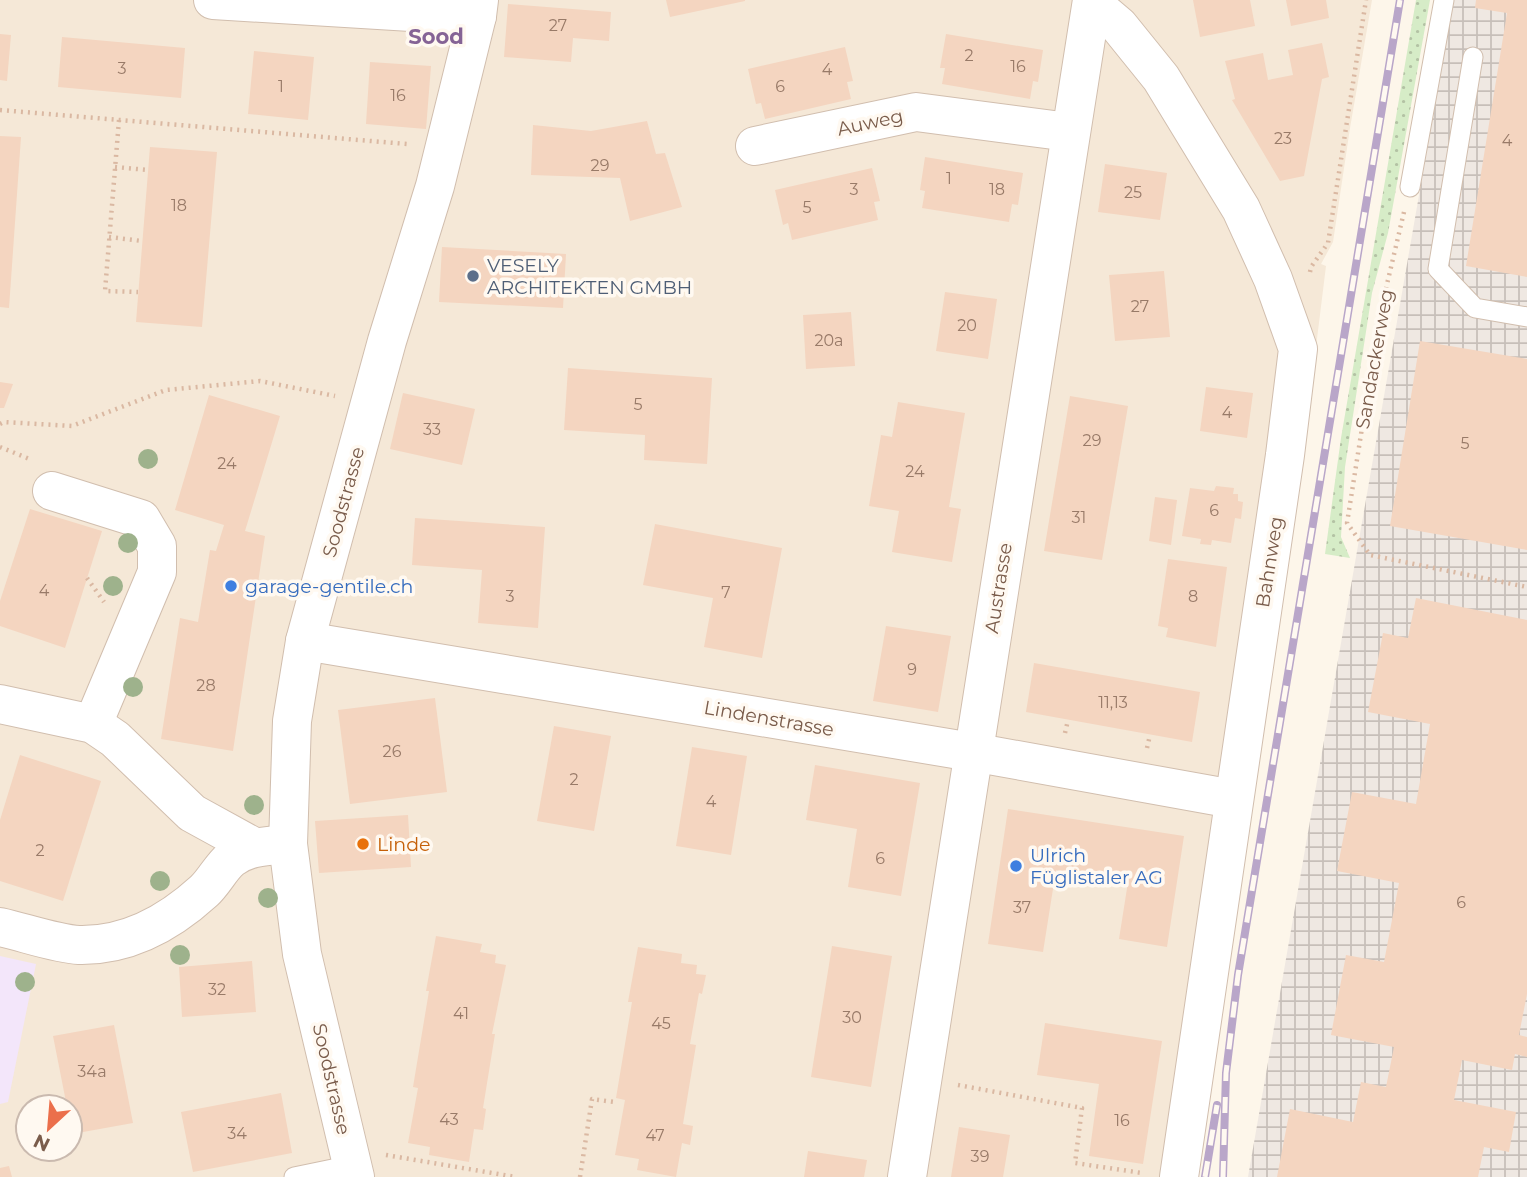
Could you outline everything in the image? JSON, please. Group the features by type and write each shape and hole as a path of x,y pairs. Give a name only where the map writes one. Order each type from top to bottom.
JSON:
{"street":[{"path":"213,0 478,8"},
{"name":"Austrasse","path":"907,1177 1069,132 1092,2"},
{"name":"Bahnweg","path":"1092,2 1119,26 1161,78 1241,209 1273,279 1298,349 1283,469 1233,799 1163,1175"},
{"name":"Soodstrasse","path":"360,1165 271,846 304,641 387,341 435,186 478,8"},
{"name":"Auweg","path":"755,146 916,112 1069,132"},
{"path":"52,491 141,519 157,546 157,572 93,724"},
{"name":"Lindenstrasse","path":"304,641 972,752 1233,799"},
{"path":"0,704 93,724 115,739 192,813 271,846"},
{"path":"0,927 77,945 117,941 154,929 192,902 213,883 231,859 271,846"}],"lane":[{"path":"1410,187 1444,0"},
{"path":"1473,57 1438,269 1475,308 1527,317"},
{"path":"294,1177 360,1165"}],"path":[{"path":"1311,267 1328,243 1366,0"},
{"path":"0,110 415,144"},
{"path":"119,120 106,291 138,292"},
{"path":"115,167 148,170"},
{"name":"Sandackerweg","path":"1410,187 1380,314 1347,523 1370,555 1527,587"},
{"path":"110,237 142,240"},
{"path":"0,424 4,422 72,426 166,390 260,381 340,397"},
{"path":"953,1084 1082,1108 1074,1163 1163,1175"},
{"path":"580,1177 592,1099 614,1102"},
{"path":"360,1165 516,1177"}],"shaded area":[{"path":"0,0 1372,0 1333,242 1321,264 1326,266 1315,355 1189,1177 0,1177"},
{"path":"1453,0 1527,0 1527,1177 1248,1177"},
{"path":"0,956 36,964 8,1102 0,1104"}],"green space":[{"path":"1416,0 1430,0 1388,233 1372,293 1345,467 1341,537 1350,558 1325,554 1341,438"}],"building":[{"path":"666,0 745,0 745,1 670,17"},
{"path":"1193,0 1250,0 1255,26 1200,37"},
{"path":"1286,0 1326,0 1329,18 1291,26"},
{"path":"1476,0 1527,0 1527,277 1466,266 1507,13 1475,8"},
{"path":"508,4 611,12 609,41 573,38 571,62 504,57"},
{"path":"0,34 11,35 7,81 0,80"},
{"path":"946,34 1043,50 1038,82 1033,81 1030,99 942,84 945,68 940,68"},
{"path":"62,37 185,48 181,98 58,87"},
{"path":"1322,43 1329,77 1322,79 1304,176 1280,181 1232,100 1235,99 1225,61 1263,53 1268,80 1293,75 1288,50"},
{"path":"845,47 853,81 847,82 851,99 765,119 761,103 756,104 748,69"},
{"path":"254,51 314,57 308,120 248,114"},
{"path":"370,62 431,66 426,129 366,124"},
{"path":"647,121 656,154 665,153 682,207 630,221 620,178 531,175 533,125 591,131"},
{"path":"0,136 21,137 9,308 0,307"},
{"path":"150,147 217,152 202,327 136,322"},
{"path":"925,157 1023,173 1018,205 1012,204 1009,222 922,208 925,191 920,190"},
{"path":"1105,164 1167,173 1160,220 1098,212"},
{"path":"872,168 880,201 874,202 878,220 792,240 788,223 783,225 775,190"},
{"path":"442,247 566,254 563,308 439,302"},
{"path":"1164,271 1170,337 1115,341 1109,275"},
{"path":"945,292 997,299 988,359 936,351"},
{"path":"851,312 855,366 806,369 803,315"},
{"path":"1420,341 1527,359 1527,550 1390,526"},
{"path":"568,368 712,378 707,464 644,460 645,435 564,430"},
{"path":"0,382 13,384 4,408 0,408"},
{"path":"1206,387 1253,393 1247,438 1200,431"},
{"path":"403,393 475,409 462,465 390,449"},
{"path":"209,395 280,416 245,531 265,536 233,751 161,739 180,618 198,622 210,550 216,551 224,525 175,510"},
{"path":"1070,396 1128,406 1102,560 1044,551"},
{"path":"898,402 965,413 949,507 961,509 952,562 892,552 899,511 869,506 881,435 892,437"},
{"path":"1216,486 1234,488 1233,494 1238,494 1238,501 1243,502 1241,519 1235,518 1231,543 1212,540 1211,545 1200,544 1201,539 1182,536 1190,488 1214,491"},
{"path":"1155,497 1177,500 1171,545 1149,541"},
{"path":"30,509 102,531 65,648 0,626 0,601"},
{"path":"415,518 545,527 538,628 478,623 482,570 412,565"},
{"path":"655,524 782,548 762,658 704,647 713,598 643,585"},
{"path":"1168,559 1227,567 1216,647 1166,637 1168,628 1158,626"},
{"path":"1416,598 1527,620 1527,994 1519,1035 1527,1037 1527,1057 1515,1054 1512,1070 1462,1060 1454,1100 1516,1112 1509,1152 1484,1147 1478,1177 1277,1177 1290,1109 1353,1122 1361,1082 1386,1087 1394,1047 1331,1035 1346,955 1384,962 1399,883 1337,871 1352,792 1416,804 1430,724 1368,712 1383,633 1408,638"},
{"path":"886,626 951,636 938,712 873,701"},
{"path":"1034,663 1200,692 1192,742 1026,712"},
{"path":"435,698 447,792 350,804 338,710"},
{"path":"554,726 611,736 594,831 537,821"},
{"path":"692,747 747,756 731,855 676,846"},
{"path":"20,755 101,781 63,901 0,881 0,820"},
{"path":"815,765 920,783 901,896 848,887 857,829 806,820"},
{"path":"1008,809 1184,836 1167,947 1119,939 1128,882 1056,870 1043,952 988,944"},
{"name":"Linde","path":"408,815 411,867 319,873 315,821"},
{"path":"436,936 482,944 480,952 496,955 495,963 506,965 492,1034 495,1034 483,1108 486,1109 483,1130 474,1129 469,1162 429,1155 430,1147 408,1143 418,1088 413,1087"},
{"path":"832,946 892,956 871,1087 811,1077"},
{"path":"638,947 682,954 681,963 697,965 696,974 706,975 702,994 699,993 690,1044 696,1045 683,1124 693,1126 690,1145 682,1143 676,1177 637,1170 639,1159 615,1155 625,1100 616,1098"},
{"path":"252,961 256,1012 182,1017 179,967"},
{"path":"1045,1023 1162,1041 1143,1164 1089,1156 1099,1084 1037,1075"},
{"path":"114,1025 133,1123 84,1132 84,1093 64,1093 53,1036"},
{"path":"281,1093 292,1153 193,1172 181,1112"},
{"path":"959,1127 1010,1135 1003,1177 951,1177"},
{"path":"808,1151 867,1160 864,1177 804,1177"},
{"path":"9,1166 12,1177 0,1177 0,1168"}],"railway":[{"path":"1223,1177 1226,1073 1238,975 1400,0"},
{"path":"1205,1177 1217,1105"}],"place":[{"name":"VESELY ARCHITEKTEN GMBH","path":"473,276"},
{"name":"garage-gentile.ch","path":"231,586"},
{"name":"Linde","path":"363,844"},
{"name":"Ulrich Füglistaler AG","path":"1016,866"}],"district":[{"name":"Sood","path":"436,37"}]}
